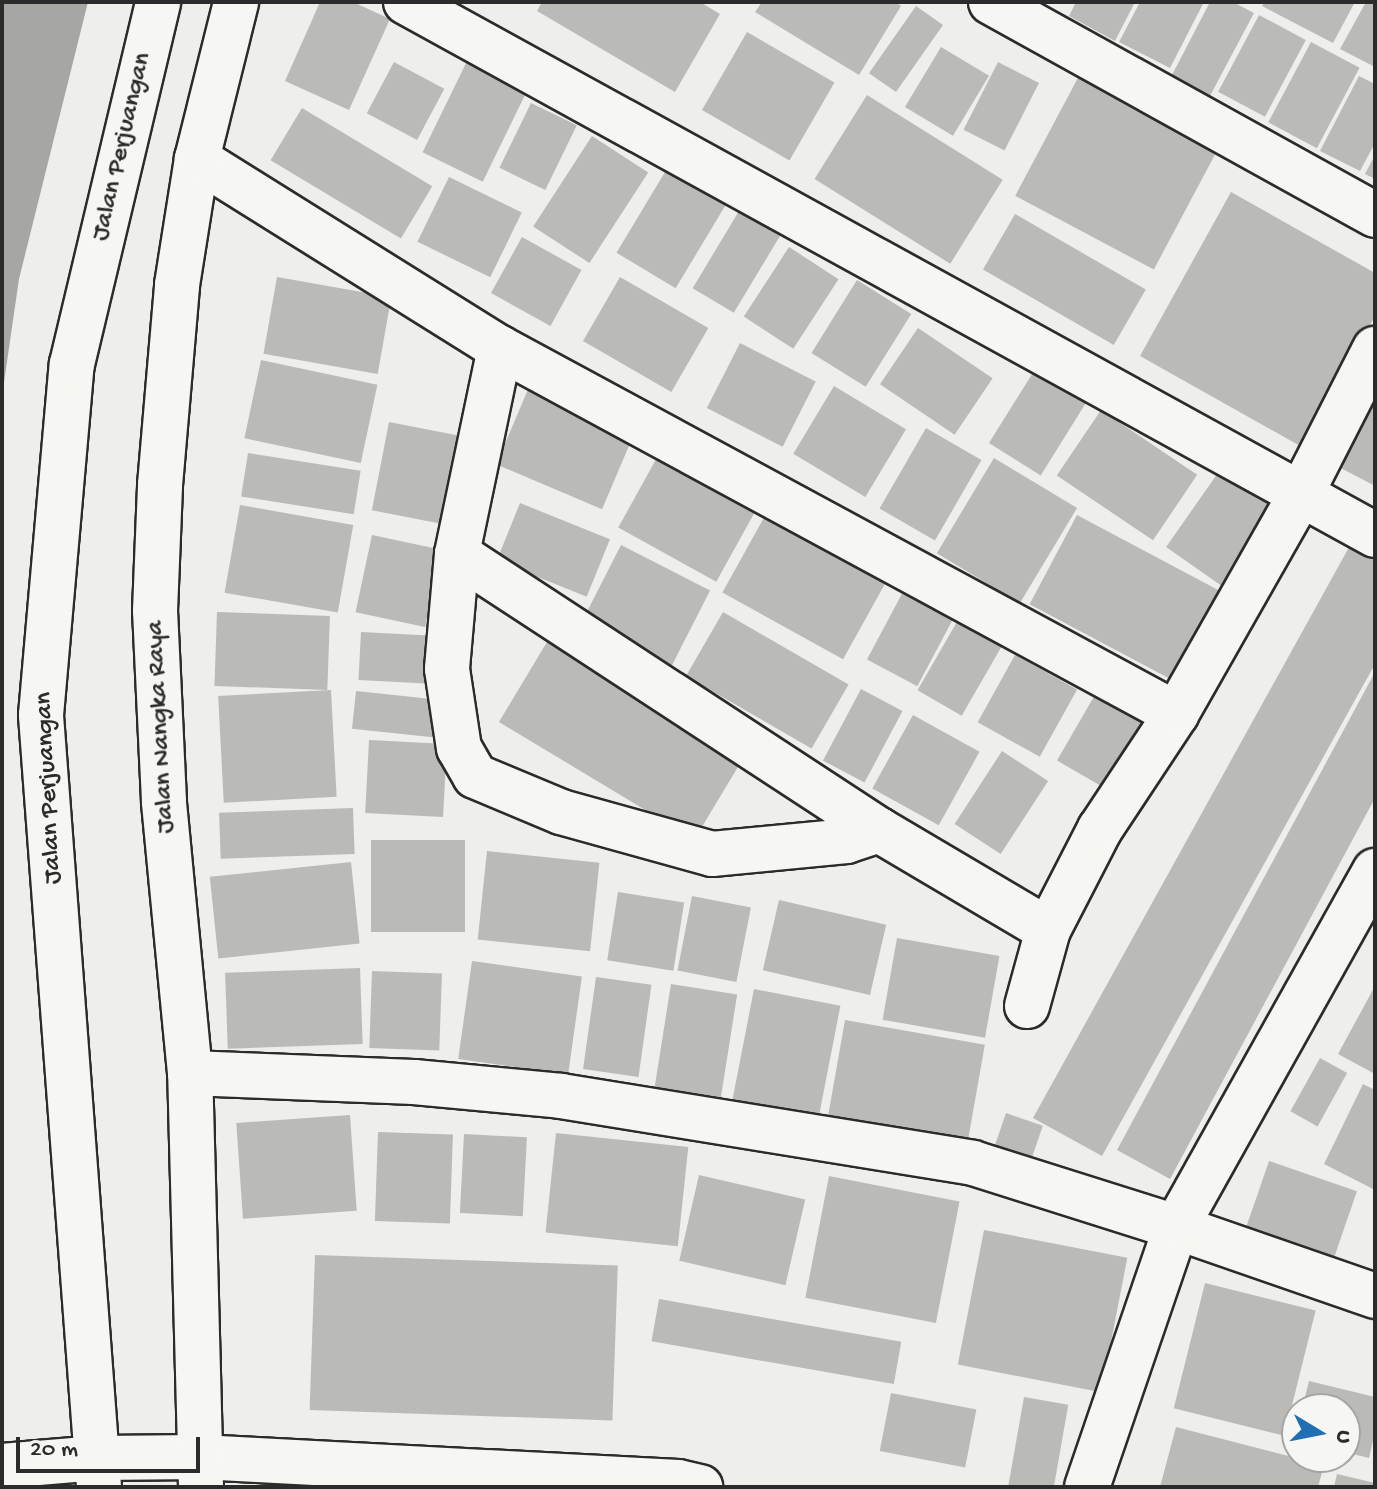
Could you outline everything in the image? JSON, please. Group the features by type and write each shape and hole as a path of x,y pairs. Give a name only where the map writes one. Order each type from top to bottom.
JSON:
{"street":[{"name":"Jalan Perjuangan","path":"98,1472 41,715 72,364 158,2"},
{"name":"Jalan Nangka Raya","path":"201,1472 190,1073 164,801 155,611 169,363 177,285 197,159 236,2"},
{"path":"406,2 1375,535"},
{"path":"991,2 1375,215"},
{"path":"197,159 500,348 1176,714"},
{"path":"500,348 457,554 447,669 459,748 475,776 561,812 712,854 846,841 879,830"},
{"path":"1027,1006 1048,930 1100,829 1176,714 1301,494 1375,349"},
{"path":"457,554 879,830 1048,930"},
{"path":"1087,1487 1176,1227 1375,871"},
{"path":"190,1073 414,1082 561,1096 973,1163 1176,1227 1375,1296"},
{"path":"13,1465 98,1472 678,1482 700,1487"}],"shaded area":[{"path":"2,2 88,2 19,279 2,396"}],"building":[{"path":"320,2 353,2 390,19 349,110 285,81"},
{"path":"542,2 700,2 720,14 675,92 537,11"},
{"path":"762,2 895,2 901,6 859,75 755,12"},
{"path":"1076,2 1135,2 1115,41 1069,16"},
{"path":"1140,2 1204,2 1170,68 1119,42"},
{"path":"1210,2 1233,2 1254,13 1210,96 1172,75"},
{"path":"1265,2 1355,2 1333,43 1262,6"},
{"path":"1366,2 1375,2 1375,67 1340,49"},
{"path":"916,6 943,25 896,92 869,73"},
{"path":"1259,15 1306,40 1265,117 1218,92"},
{"path":"747,32 834,82 789,160 702,110"},
{"path":"1311,42 1360,68 1317,148 1268,122"},
{"path":"941,47 989,76 953,136 905,107"},
{"path":"469,57 529,86 483,182 423,152"},
{"path":"394,62 444,89 417,140 367,113"},
{"path":"998,62 1039,83 1004,151 963,130"},
{"path":"1080,74 1219,148 1154,270 1015,196"},
{"path":"1359,76 1375,84 1375,143 1360,171 1320,151"},
{"path":"867,95 1003,180 950,264 815,179"},
{"path":"531,103 577,125 545,190 499,168"},
{"path":"302,108 432,186 401,239 271,160"},
{"path":"592,136 648,172 589,263 533,227"},
{"path":"1375,155 1375,179 1365,174"},
{"path":"668,167 727,203 676,288 616,253"},
{"path":"449,177 522,213 490,277 417,242"},
{"path":"1231,192 1375,273 1375,316 1302,447 1140,356"},
{"path":"739,211 780,236 734,313 693,288"},
{"path":"1015,214 1146,290 1114,345 983,269"},
{"path":"522,237 581,270 550,326 491,293"},
{"path":"789,247 838,279 793,349 744,317"},
{"path":"277,277 391,297 378,374 263,354"},
{"path":"620,277 708,328 671,392 583,341"},
{"path":"857,280 911,314 866,387 811,353"},
{"path":"918,328 993,378 955,435 880,384"},
{"path":"740,343 816,382 783,447 707,408"},
{"path":"261,360 377,385 361,463 244,438"},
{"path":"1034,371 1086,403 1041,475 989,443"},
{"path":"834,386 906,429 865,497 793,454"},
{"path":"529,387 635,432 602,509 496,464"},
{"path":"1375,394 1375,486 1337,466"},
{"path":"1101,410 1197,475 1153,540 1057,475"},
{"path":"389,422 469,437 451,526 372,510"},
{"path":"926,428 981,460 935,541 880,509"},
{"path":"248,453 361,471 354,514 241,496"},
{"path":"659,454 757,508 716,582 618,527"},
{"path":"994,458 1077,508 1020,603 937,553"},
{"path":"1220,470 1284,515 1230,592 1166,547"},
{"path":"520,503 610,539 587,597 497,560"},
{"path":"240,505 353,525 338,613 225,593"},
{"path":"767,512 888,579 843,659 722,592"},
{"path":"1077,515 1220,591 1173,680 1030,604"},
{"path":"1358,531 1375,541 1375,664 1102,1156 1033,1118"},
{"path":"372,535 441,550 425,627 356,612"},
{"path":"621,545 710,590 672,665 583,620"},
{"path":"905,588 955,615 917,686 867,660"},
{"path":"217,612 330,616 327,690 214,686"},
{"path":"723,612 849,684 812,749 686,676"},
{"path":"958,620 1002,646 962,716 918,690"},
{"path":"361,632 443,636 440,684 358,680"},
{"path":"553,632 748,749 694,839 499,722"},
{"path":"1015,655 1077,689 1040,757 978,722"},
{"path":"1375,672 1375,798 1170,1179 1117,1150"},
{"path":"861,689 902,711 864,783 823,761"},
{"path":"331,690 337,797 224,803 218,696"},
{"path":"356,691 437,699 433,737 352,729"},
{"path":"1096,693 1154,726 1115,794 1057,761"},
{"path":"913,715 979,752 939,825 872,788"},
{"path":"369,740 447,744 443,817 365,813"},
{"path":"1002,751 1048,781 1001,854 955,824"},
{"path":"353,808 355,854 221,859 219,813"},
{"path":"371,840 465,840 465,932 371,932"},
{"path":"487,851 599,863 590,951 478,940"},
{"path":"351,862 360,944 218,958 210,877"},
{"path":"618,892 684,902 673,971 607,960"},
{"path":"692,896 751,907 736,982 677,971"},
{"path":"779,900 886,925 870,995 763,970"},
{"path":"897,938 999,956 985,1038 883,1020"},
{"path":"472,961 582,976 568,1074 458,1059"},
{"path":"360,968 363,1044 228,1049 225,973"},
{"path":"372,971 442,973 439,1050 369,1048"},
{"path":"596,977 651,985 639,1077 583,1069"},
{"path":"671,984 737,994 721,1097 655,1087"},
{"path":"1375,986 1375,1074 1338,1054"},
{"path":"754,989 840,1006 817,1125 731,1108"},
{"path":"845,1020 985,1045 966,1151 826,1126"},
{"path":"1320,1058 1347,1073 1318,1126 1290,1111"},
{"path":"1363,1084 1375,1090 1375,1190 1324,1164"},
{"path":"1006,1113 1043,1126 1027,1171 990,1158"},
{"path":"350,1115 357,1211 243,1219 236,1123"},
{"path":"378,1132 453,1135 450,1224 375,1221"},
{"path":"556,1133 688,1147 678,1246 546,1232"},
{"path":"464,1134 527,1137 523,1216 460,1213"},
{"path":"1269,1161 1357,1191 1333,1260 1245,1230"},
{"path":"699,1175 805,1200 785,1285 679,1261"},
{"path":"829,1176 960,1201 936,1323 805,1298"},
{"path":"984,1230 1127,1258 1101,1392 958,1364"},
{"path":"315,1255 618,1266 612,1420 310,1410"},
{"path":"1205,1283 1316,1311 1295,1393 1281,1393 1281,1435 1174,1408"},
{"path":"659,1299 901,1342 894,1384 652,1341"},
{"path":"1309,1381 1358,1393 1306,1393"},
{"path":"891,1393 976,1410 965,1468 880,1451"},
{"path":"1361,1394 1375,1397 1375,1432 1369,1458 1361,1456"},
{"path":"1024,1397 1068,1405 1054,1487 1008,1487"},
{"path":"1176,1427 1281,1454 1281,1473 1322,1473 1318,1487 1160,1487"},
{"path":"1337,1474 1375,1483 1375,1487 1334,1487"}]}
